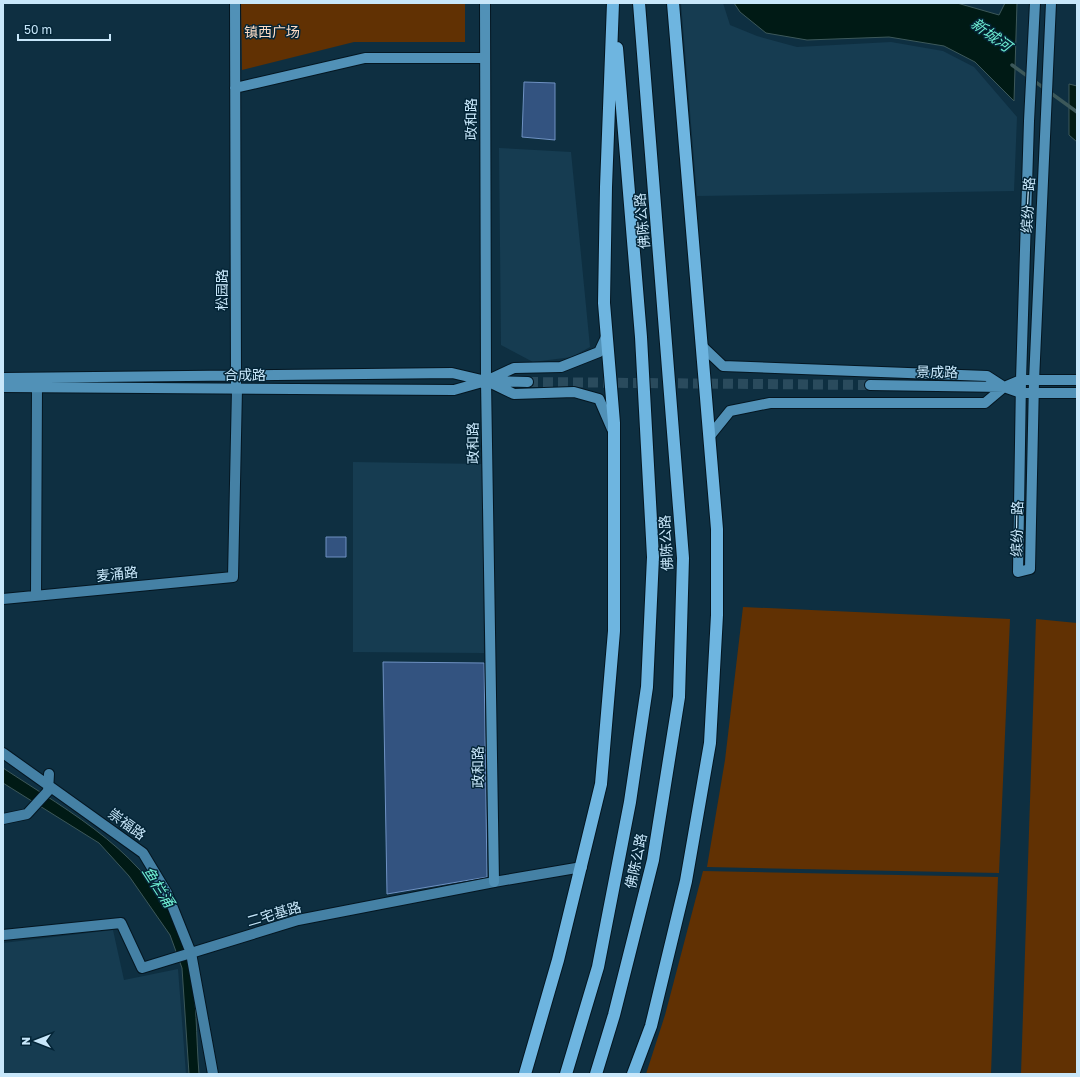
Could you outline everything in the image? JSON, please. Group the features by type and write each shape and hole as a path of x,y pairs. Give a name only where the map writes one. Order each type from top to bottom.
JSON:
{"highway":[{"path":"525,1074 558,960 602,784 614,631 614,437 604,303 606,187 613,3"},
{"name":"佛陈公路","path":"566,1074 598,967 630,802 647,687 653,557 641,337 613,3"},
{"name":"佛陈公路","path":"596,1074 614,1015 653,860 679,697 683,558 639,3"},
{"path":"633,1074 651,1026 686,881 710,743 717,615 717,529 673,3"}],"street":[{"name":"松园路","path":"233,577 237,389 235,3"},
{"name":"政和路","path":"485,3 486,381 494,882"},
{"name":"缤纷一路","path":"1035,3 1029,121 1021,380 1018,572 1030,569 1034,381 1051,3"},
{"path":"235,88 365,58 485,58"},
{"path":"486,381 514,368 561,367 599,352 607,335"},
{"path":"702,346 723,366 987,376 1004,387 985,403 770,403 730,411 709,437"},
{"name":"合成路","path":"3,378 236,377 452,373 486,381 528,382"},
{"name":"景成路","path":"1004,387 1021,380 1077,380"},
{"path":"486,381 514,394 574,392 599,399 614,437"},
{"name":"合成路","path":"3,387 454,390 486,381"},
{"name":"景成路","path":"870,385 1004,387 1021,393 1077,393"},
{"path":"36,596 37,387"},
{"name":"麦涌路","path":"3,599 233,577"},
{"name":"崇福路","path":"3,754 49,789 143,853 166,893 191,953 213,1074"},
{"path":"3,819 27,814 49,789 49,774"},
{"name":"二宅基路","path":"3,935 121,923 142,968 298,920 494,882 582,867"}],"shaded area":[{"path":"681,3 723,3 730,25 757,36 797,47 891,42 943,51 974,67 1017,117 1014,191 697,196"},
{"path":"499,148 571,152 590,347 572,357 533,362 501,345"},
{"path":"353,462 482,464 484,653 353,652"},
{"path":"113,930 124,980 178,969 186,1074 3,1074 3,943"}],"green space":[{"name":"镇西广场","path":"241,3 465,3 465,42 354,42 242,70"},
{"path":"743,607 1010,619 999,873 707,867 725,760"},
{"path":"1036,619 1077,623 1077,1074 1021,1074"},
{"path":"703,871 998,877 991,1074 646,1074 665,1015"}],"water":[{"path":"734,3 957,3 999,15 1005,3 1017,3 1014,101 975,62 944,46 889,37 807,40 766,33 740,12"},
{"path":"1069,84 1077,86 1077,142 1069,135"},
{"path":"3,768 106,838 129,859 150,882 168,907 181,936 190,962 195,1004 199,1074 189,1074 182,968 170,935 129,876 99,843 3,783"}],"building":[{"path":"524,82 555,83 555,140 522,137"},
{"path":"326,537 346,537 346,557 326,557"},
{"path":"383,662 484,663 487,877 387,894"}],"waterway":[{"name":"新城河","path":"1012,65 1077,112"}],"tunnel":[{"path":"528,382 870,385"}],"water label":[{"name":"鱼栏涌","path":"158,887"}]}
